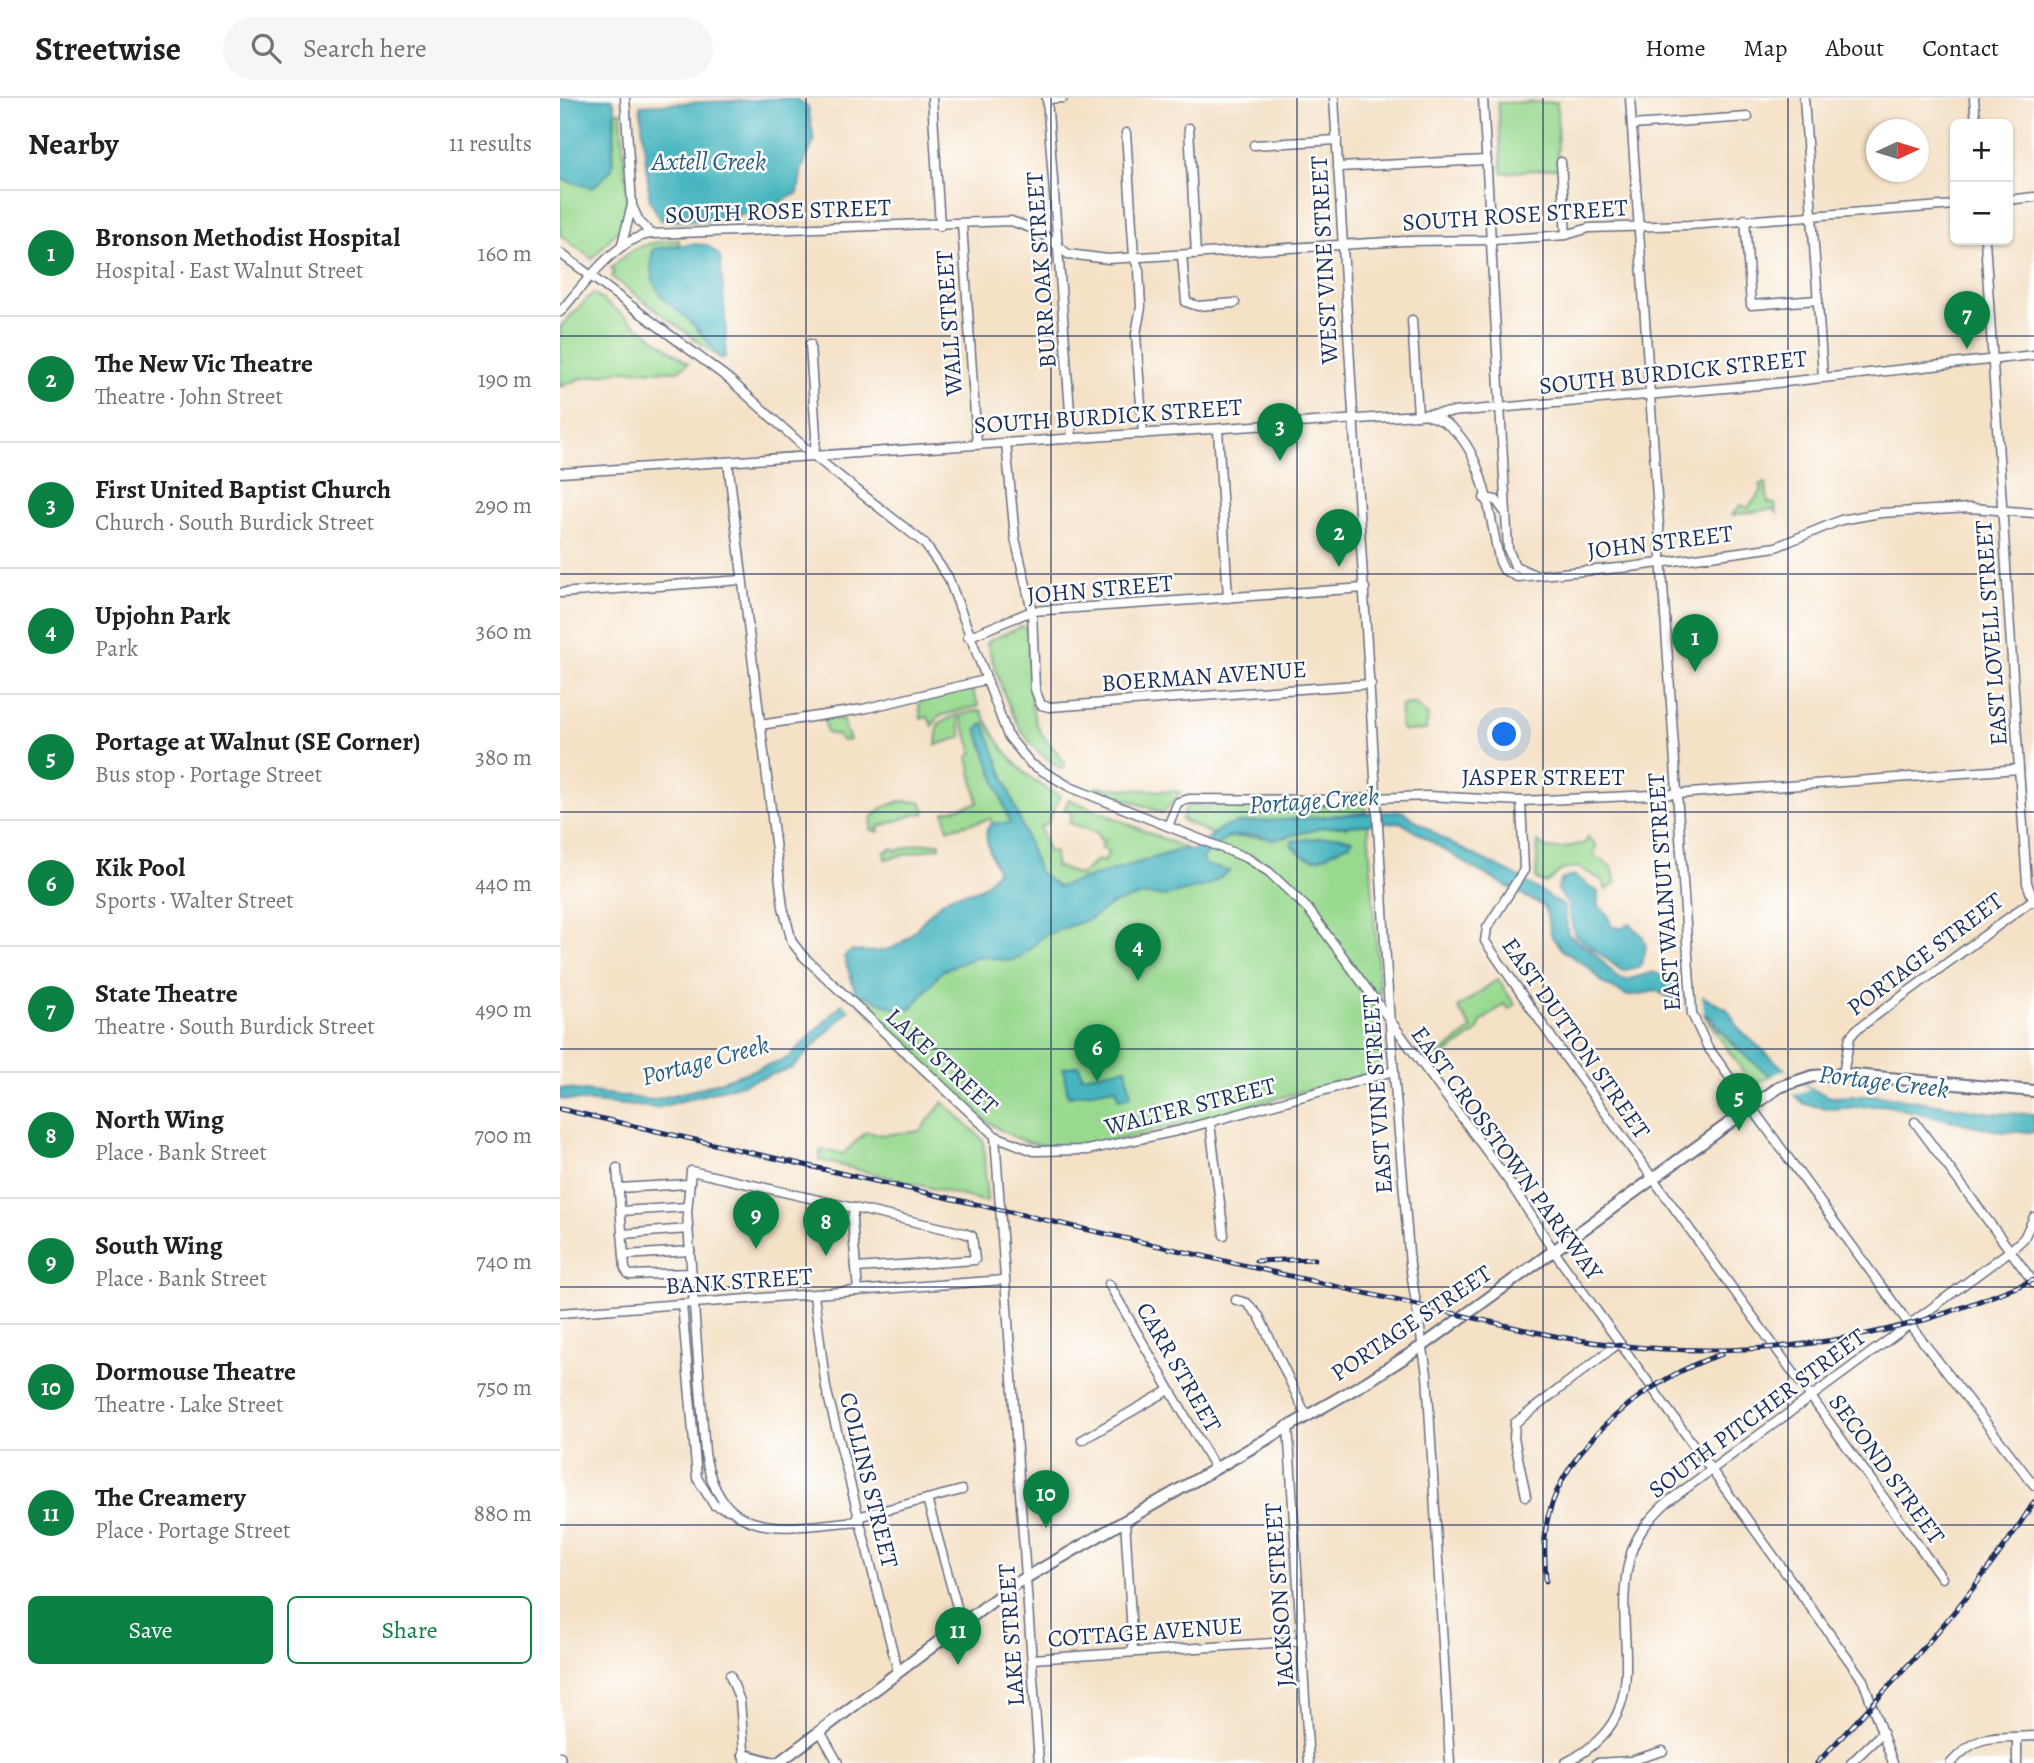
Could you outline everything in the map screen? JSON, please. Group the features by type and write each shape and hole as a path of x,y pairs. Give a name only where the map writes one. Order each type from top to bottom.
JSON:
{"main road":[{"name":"PORTAGE STREET","path":"775,1763 1027,1577 1424,1345 1779,1087 1798,1079 1843,1074"},
{"path":"1843,1074 2034,1091"},
{"path":"745,1759 775,1763"}],"street":[{"path":"625,98 632,205 639,221 651,234"},
{"name":"WALL STREET","path":"932,98 940,226 962,224 977,444"},
{"path":"1047,99 1063,98"},
{"name":"WEST VINE STREET","path":"1334,98 1341,246 1354,420"},
{"path":"1483,98 1493,240 1506,517 1511,562 1519,570 1538,576"},
{"name":"EAST WALNUT STREET","path":"1630,98 1691,1009 1698,1032 1752,1107 1909,1324 2034,1485"},
{"path":"1804,98 1823,377"},
{"path":"1974,98 1976,119"},
{"name":"BURR OAK STREET","path":"1047,99 1072,439"},
{"path":"1632,125 1748,117"},
{"path":"1189,128 1196,254"},
{"path":"1126,133 1134,257 1138,268 1141,307 1136,334 1143,434"},
{"path":"1254,145 1336,140"},
{"path":"1338,167 1487,160"},
{"path":"1561,162 1566,235"},
{"path":"2013,199 2034,197"},
{"path":"560,312 620,246 632,205"},
{"name":"SOUTH ROSE STREET","path":"962,224 1020,222 1045,234 1060,249 1081,257 1134,257 1404,241 1493,240 1566,235 1589,228 1950,205"},
{"path":"1745,219 1751,305 1818,300"},
{"name":"SOUTH ROSE STREET","path":"620,246 633,238 651,234 940,226"},
{"name":"EAST LOVELL STREET","path":"1985,245 2027,883 2033,900"},
{"name":"EAST CROSSTOWN PARKWAY","path":"560,253 729,380 814,456 913,534 938,559 954,592 968,637 1008,736 1031,764 1056,780 1258,864 1299,899 1510,1183 1546,1235 1553,1251 1863,1680 1893,1763"},
{"path":"1182,255 1186,302 1198,306 1235,303"},
{"path":"1412,320 1421,415"},
{"path":"810,344 816,436 814,456"},
{"name":"SOUTH BURDICK STREET","path":"560,473 1421,415 1650,395 2034,355"},
{"name":"JOHN STREET","path":"1421,415 1445,421 1467,441 1504,570 1517,578 1776,547 1841,520 1880,513 1971,508 2003,513 2034,513"},
{"name":"EAST VINE STREET","path":"1354,420 1379,798 1390,1025 1410,1265 1424,1345 1450,1763"},
{"path":"1218,429 1228,598"},
{"path":"1006,443 1014,531 1032,611"},
{"name":"LAKE STREET","path":"728,462 787,928 803,956 995,1136 1039,1763"},
{"path":"1484,498 1500,503 1506,517"},
{"path":"560,593 742,580"},
{"name":"JOHN STREET","path":"968,637 1032,611 1365,588"},
{"name":"BOERMAN AVENUE","path":"1032,611 1035,690 1041,705 1049,707 1371,684"},
{"path":"760,725 863,709 985,680"},
{"name":"JASPER STREET","path":"1168,826 1178,802 1189,799 1428,796 1521,801 1676,794 2019,769"},
{"name":"EAST DUTTON STREET","path":"1521,801 1525,866 1521,878 1488,928 1485,941 1652,1178"},
{"name":"PORTAGE STREET","path":"1843,1074 1850,1037 1856,1030 2033,900"},
{"name":"WALTER STREET","path":"995,1136 1034,1151 1074,1152 1210,1123 1394,1071"},
{"path":"1916,1122 2034,1283"},
{"path":"1210,1123 1224,1235"},
{"path":"618,1168 624,1255 629,1275 692,1273"},
{"path":"856,1268 975,1260 972,1236 691,1171 688,1184 688,1230 705,1453 710,1477 729,1510 740,1519 764,1526 857,1519 962,1490"},
{"name":"SECOND STREET","path":"1652,1178 1942,1578"},
{"path":"619,1188 688,1184"},
{"path":"621,1211 687,1207"},
{"path":"854,1208 858,1291"},
{"name":"SOUTH PITCHER STREET","path":"1565,1763 1600,1740 1623,1699 1628,1670 1626,1578 1634,1544 1645,1525 1665,1504 2011,1250 2024,1238 2034,1217"},
{"path":"622,1234 688,1230"},
{"path":"624,1255 690,1251"},
{"name":"BANK STREET","path":"560,1313 1004,1280"},
{"name":"CARR STREET","path":"1109,1284 1215,1468"},
{"name":"COLLINS STREET","path":"814,1295 822,1371 857,1519 898,1672"},
{"path":"1236,1300 1247,1303 1259,1317 1306,1415"},
{"path":"682,1304 696,1478 708,1499 721,1509 729,1510"},
{"path":"1526,1496 1515,1446 1515,1423 1619,1343"},
{"path":"1082,1440 1169,1390"},
{"name":"JACKSON STREET","path":"1288,1425 1310,1763"},
{"path":"927,1499 962,1625"},
{"path":"1125,1520 1133,1651"},
{"name":"COTTAGE AVENUE","path":"1032,1659 1302,1641"},
{"path":"730,1675 740,1701 745,1759"},
{"path":"820,1731 838,1763"},
{"path":"1851,1763 1883,1732"},
{"path":"1951,1763 1972,1742 1981,1739 2034,1736"},
{"path":"2017,1738 2017,1763"},
{"path":"1597,1763 1630,1761 1663,1751"},
{"path":"560,1756 561,1763"}],"green space":[{"path":"1557,102 1558,168 1502,173 1498,103"},
{"path":"616,112 621,112 628,218 592,259 560,235 560,179 593,188 612,169"},
{"path":"679,240 680,244 653,249 651,264 655,285 666,300 696,327 720,358 612,277 614,272 611,268 634,250 650,243"},
{"path":"593,293 688,363 678,371 626,370 579,379 560,387 560,327"},
{"path":"1766,483 1768,503 1775,504 1777,513 1772,509 1732,515 1741,505 1748,508 1762,490 1760,485"},
{"path":"1023,626 1028,631 1030,689 1036,723 1063,762 1065,767 1062,769 1032,745 1022,731 1006,698 987,644 990,640"},
{"path":"971,688 979,706 939,716 932,726 928,717 921,718 919,704 923,699"},
{"path":"1415,704 1428,716 1426,730 1404,731 1400,725 1401,706"},
{"path":"981,710 995,737 1023,771 1060,796 1046,825 1040,827 1048,851 1055,852 1055,866 1080,875 1097,860 1104,862 1109,851 1101,848 1104,841 1098,838 1099,834 1069,823 1072,814 1064,809 1069,799 1192,851 1182,849 1058,887 1039,872 984,723 977,729 1011,823 993,824 990,819 948,829 944,812 978,803 968,757 973,753 960,715"},
{"path":"957,715 962,737 936,745 938,724"},
{"path":"824,719 842,719 850,740 842,741 837,735 827,733"},
{"path":"1094,787 1181,792 1163,813"},
{"path":"900,801 921,802 924,814 878,827 879,832 871,830 872,818 882,808"},
{"path":"1202,804 1203,809 1208,809 1208,804 1365,806 1367,812 1223,827 1212,834 1182,820 1186,807"},
{"path":"1368,825 1384,1061 1374,1072 1125,1138 1071,1146 1046,1145 1024,1141 982,1118 936,1080 858,1002 861,996 1201,858 1228,837 1283,838 1321,828"},
{"path":"1588,837 1596,845 1594,856 1612,869 1615,884 1606,890 1603,881 1578,867 1562,870 1546,883 1536,879 1538,842 1554,849 1585,843"},
{"path":"940,843 940,847 885,859 884,852 893,848 897,851 918,844"},
{"path":"1498,979 1515,1005 1509,1009 1504,1004 1481,1022 1477,1032 1439,1059 1440,1065 1435,1058 1472,1029 1458,1008"},
{"path":"1704,1015 1741,1052 1771,1076 1753,1086"},
{"path":"943,1102 983,1140 987,1202 819,1160 821,1150 843,1154 866,1132 882,1135 920,1131"}],"water":[{"name":"Axtell Creek","path":"560,98 612,99 615,106 612,169 593,188 560,179"},
{"name":"Axtell Creek","path":"795,98 808,107 814,141 802,168 798,193 766,208 732,217 697,221 661,220 650,201 640,105"},
{"name":"Axtell Creek","path":"707,245 720,256 726,326 724,358 720,358 692,323 659,293 652,275 653,249"},
{"path":"984,723 1039,872 1058,887 1183,849 1192,851 1223,827 1237,823 1402,811 1448,842 1513,874 1564,906 1568,934 1592,951 1617,977 1626,980 1654,972 1727,1009 1741,1031 1811,1089 1831,1097 1879,1095 1992,1113 2034,1114 2034,1132 2002,1132 1884,1105 1831,1109 1805,1104 1741,1052 1710,1017 1657,991 1628,996 1604,984 1588,967 1562,950 1552,937 1545,907 1473,868 1400,822 1321,828 1273,840 1258,835 1228,837 1202,858 1206,865 1230,871 1208,885 1165,896 1144,895 1112,904 1092,918 1045,935 1020,957 1010,961 978,956 942,971 911,1009 900,1011 865,995 860,999 853,992 855,990 844,957 851,951 870,952 896,946 913,933 942,902 949,897 983,886 997,870 986,832 992,824 1010,823 977,729"},
{"path":"1337,836 1352,840 1350,844 1321,858 1309,858 1292,846 1292,841"},
{"path":"1574,875 1598,892 1598,905 1608,915 1611,926 1621,929 1630,923 1643,937 1646,947 1641,966 1622,971 1574,934 1568,904 1557,889 1561,880"},
{"path":"842,1004 849,1010 792,1068 657,1108 560,1099 560,1088 652,1100 698,1089 788,1058"},
{"path":"1079,1065 1082,1076 1126,1068 1131,1096 1119,1099 1116,1088 1068,1096 1063,1068"}],"pier":[{"path":"1677,982 1702,994 1704,1015 1679,1003"},
{"path":"1786,1069 1810,1089 1790,1096 1768,1078"}],"railway":[{"path":"560,1109 1535,1332 1632,1347 1730,1350 1828,1341 1924,1320 2034,1280"},
{"path":"1256,1261 1315,1259"},
{"path":"1546,1581 1546,1525 1558,1489 1573,1463 1593,1438 1641,1396 1668,1378 1722,1354"},
{"path":"1817,1763 1932,1638 1985,1572 2034,1502"}],"place":[{"name":"State Theatre","path":"1967,349"},
{"name":"First United Baptist Church","path":"1280,461"},
{"name":"The New Vic Theatre","path":"1339,567"},
{"name":"Bronson Methodist Hospital","path":"1695,672"},
{"name":"Upjohn Park","path":"1138,981"},
{"name":"Kik Pool","path":"1097,1082"},
{"name":"Portage at Walnut (SE Corner)","path":"1739,1131"},
{"name":"South Wing","path":"756,1249"},
{"name":"North Wing","path":"826,1256"},
{"name":"Dormouse Theatre","path":"1046,1528"},
{"name":"The Creamery","path":"958,1665"}],"water label":[{"name":"Portage Creek","path":"1314,800"},
{"name":"Portage Creek","path":"705,1060"},
{"name":"Portage Creek","path":"1884,1081"}]}
